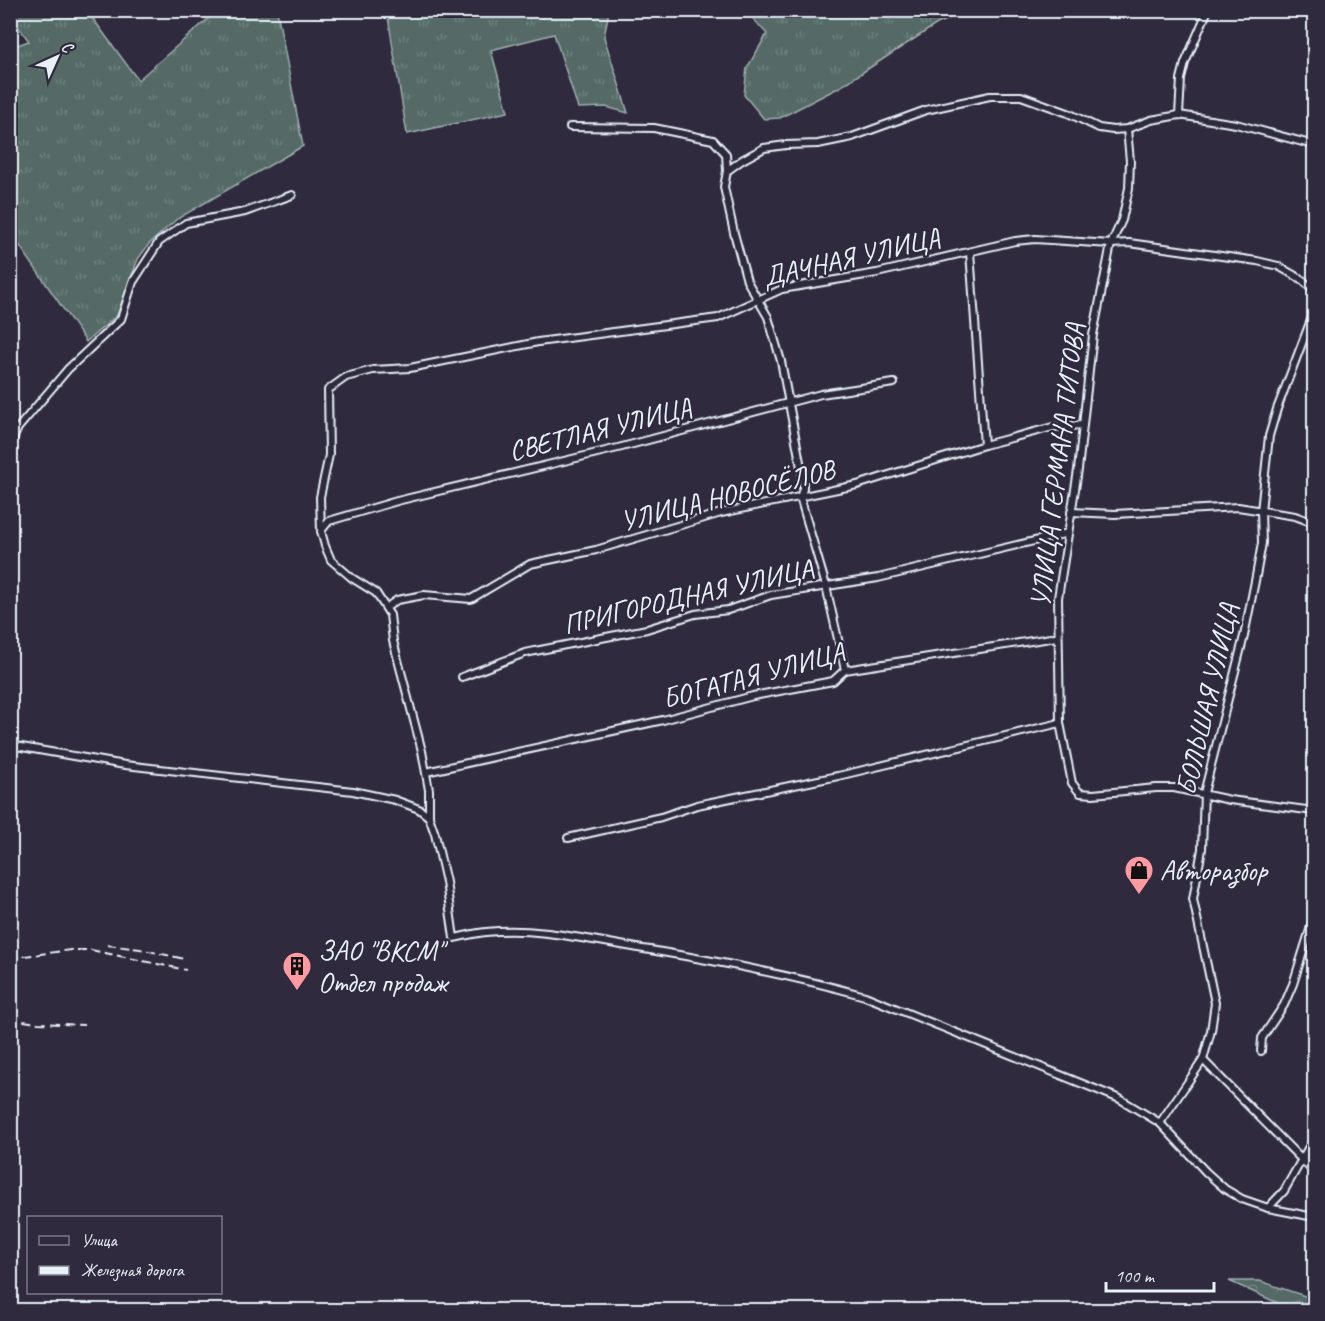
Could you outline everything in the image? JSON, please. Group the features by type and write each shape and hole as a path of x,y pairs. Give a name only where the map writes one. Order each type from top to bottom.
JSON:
{"street":[{"path":"1179,115 1181,79 1185,63 1208,10"},
{"path":"727,171 764,148 818,144 852,137 926,110 990,96 1021,96 1068,113 1099,128 1126,129 1151,120 1179,115 1236,124 1314,145"},
{"path":"570,127 654,128 713,140 726,154 727,171 724,187 734,233 747,281 768,317 781,361 803,478 800,497 826,586 845,670"},
{"name":"УЛИЦА ГЕРМАНА ТИТОВА","path":"1126,129 1130,161 1129,188 1122,220 1111,244 1093,334 1078,470 1058,598 1060,723 1072,783 1080,793 1093,794 1156,788 1174,788 1204,793"},
{"path":"10,446 18,428 68,369 121,319 133,282 159,242 186,223 245,212 292,195"},
{"name":"ДАЧНАЯ УЛИЦА","path":"321,531 320,497 329,455 328,390 346,377 373,370 410,368 538,342 718,318 782,289 877,273 1015,241 1035,239 1146,244 1257,261 1278,266 1301,279 1314,290"},
{"path":"970,252 984,445"},
{"name":"БОЛЬШАЯ УЛИЦА","path":"1160,1123 1203,1060 1211,1031 1215,1003 1193,899 1202,849 1204,793 1244,636 1262,543 1261,511 1269,436 1314,312"},
{"name":"СВЕТЛАЯ УЛИЦА","path":"321,531 329,522 386,504 629,445 821,394 894,383"},
{"name":"УЛИЦА НОВОСЁЛОВ","path":"387,608 396,600 424,596 471,599 530,564 596,550 721,513 857,485 984,445 1053,427 1083,425"},
{"path":"1071,512 1115,514 1238,507 1295,516 1314,523"},
{"path":"321,531 331,560 352,579 376,594 390,615 393,641 426,772 429,817 446,882 454,938 486,932 522,931 555,935 709,960 834,987 906,1011 1120,1099 1160,1123 1225,1189 1242,1199 1268,1208 1314,1217"},
{"name":"ПРИГОРОДНАЯ УЛИЦА","path":"462,677 525,653 647,629 695,614 728,610 771,595 878,578 1068,533"},
{"name":"БОГАТАЯ УЛИЦА","path":"426,772 663,720 753,696 833,681 845,670 1057,637"},
{"path":"568,838 661,817 697,805 838,776 1060,723"},
{"path":"10,745 125,765 353,791 395,800 429,817"},
{"path":"1204,793 1230,800 1314,811"},
{"path":"1261,1051 1262,1038 1284,1005 1293,984 1314,920"},
{"path":"1203,1060 1314,1172"},
{"path":"1268,1208 1284,1191 1314,1138"}],"green space":[{"path":"11,10 97,11 91,16 138,80 217,11 277,11 303,146 177,219 149,244 138,259 117,315 86,342 11,233 11,47 29,41 11,17"},
{"path":"387,11 609,11 604,37 628,113 606,107 578,108 554,34 491,50 508,112 407,134"},
{"path":"746,11 968,11 937,24 840,87 780,118 764,119 744,95 747,68 767,34"},
{"path":"1229,1281 1260,1281 1314,1299 1314,1310 1293,1310"}],"railway":[{"path":"107,945 140,949 184,959"},
{"path":"10,958 71,950 91,950 186,970"},
{"path":"10,1019 84,1025"}],"place":[{"name":"Авторазбор","path":"1139,896"},
{"name":"ЗАО \"ВКСМ\" Отдел продаж","path":"297,992"}]}
